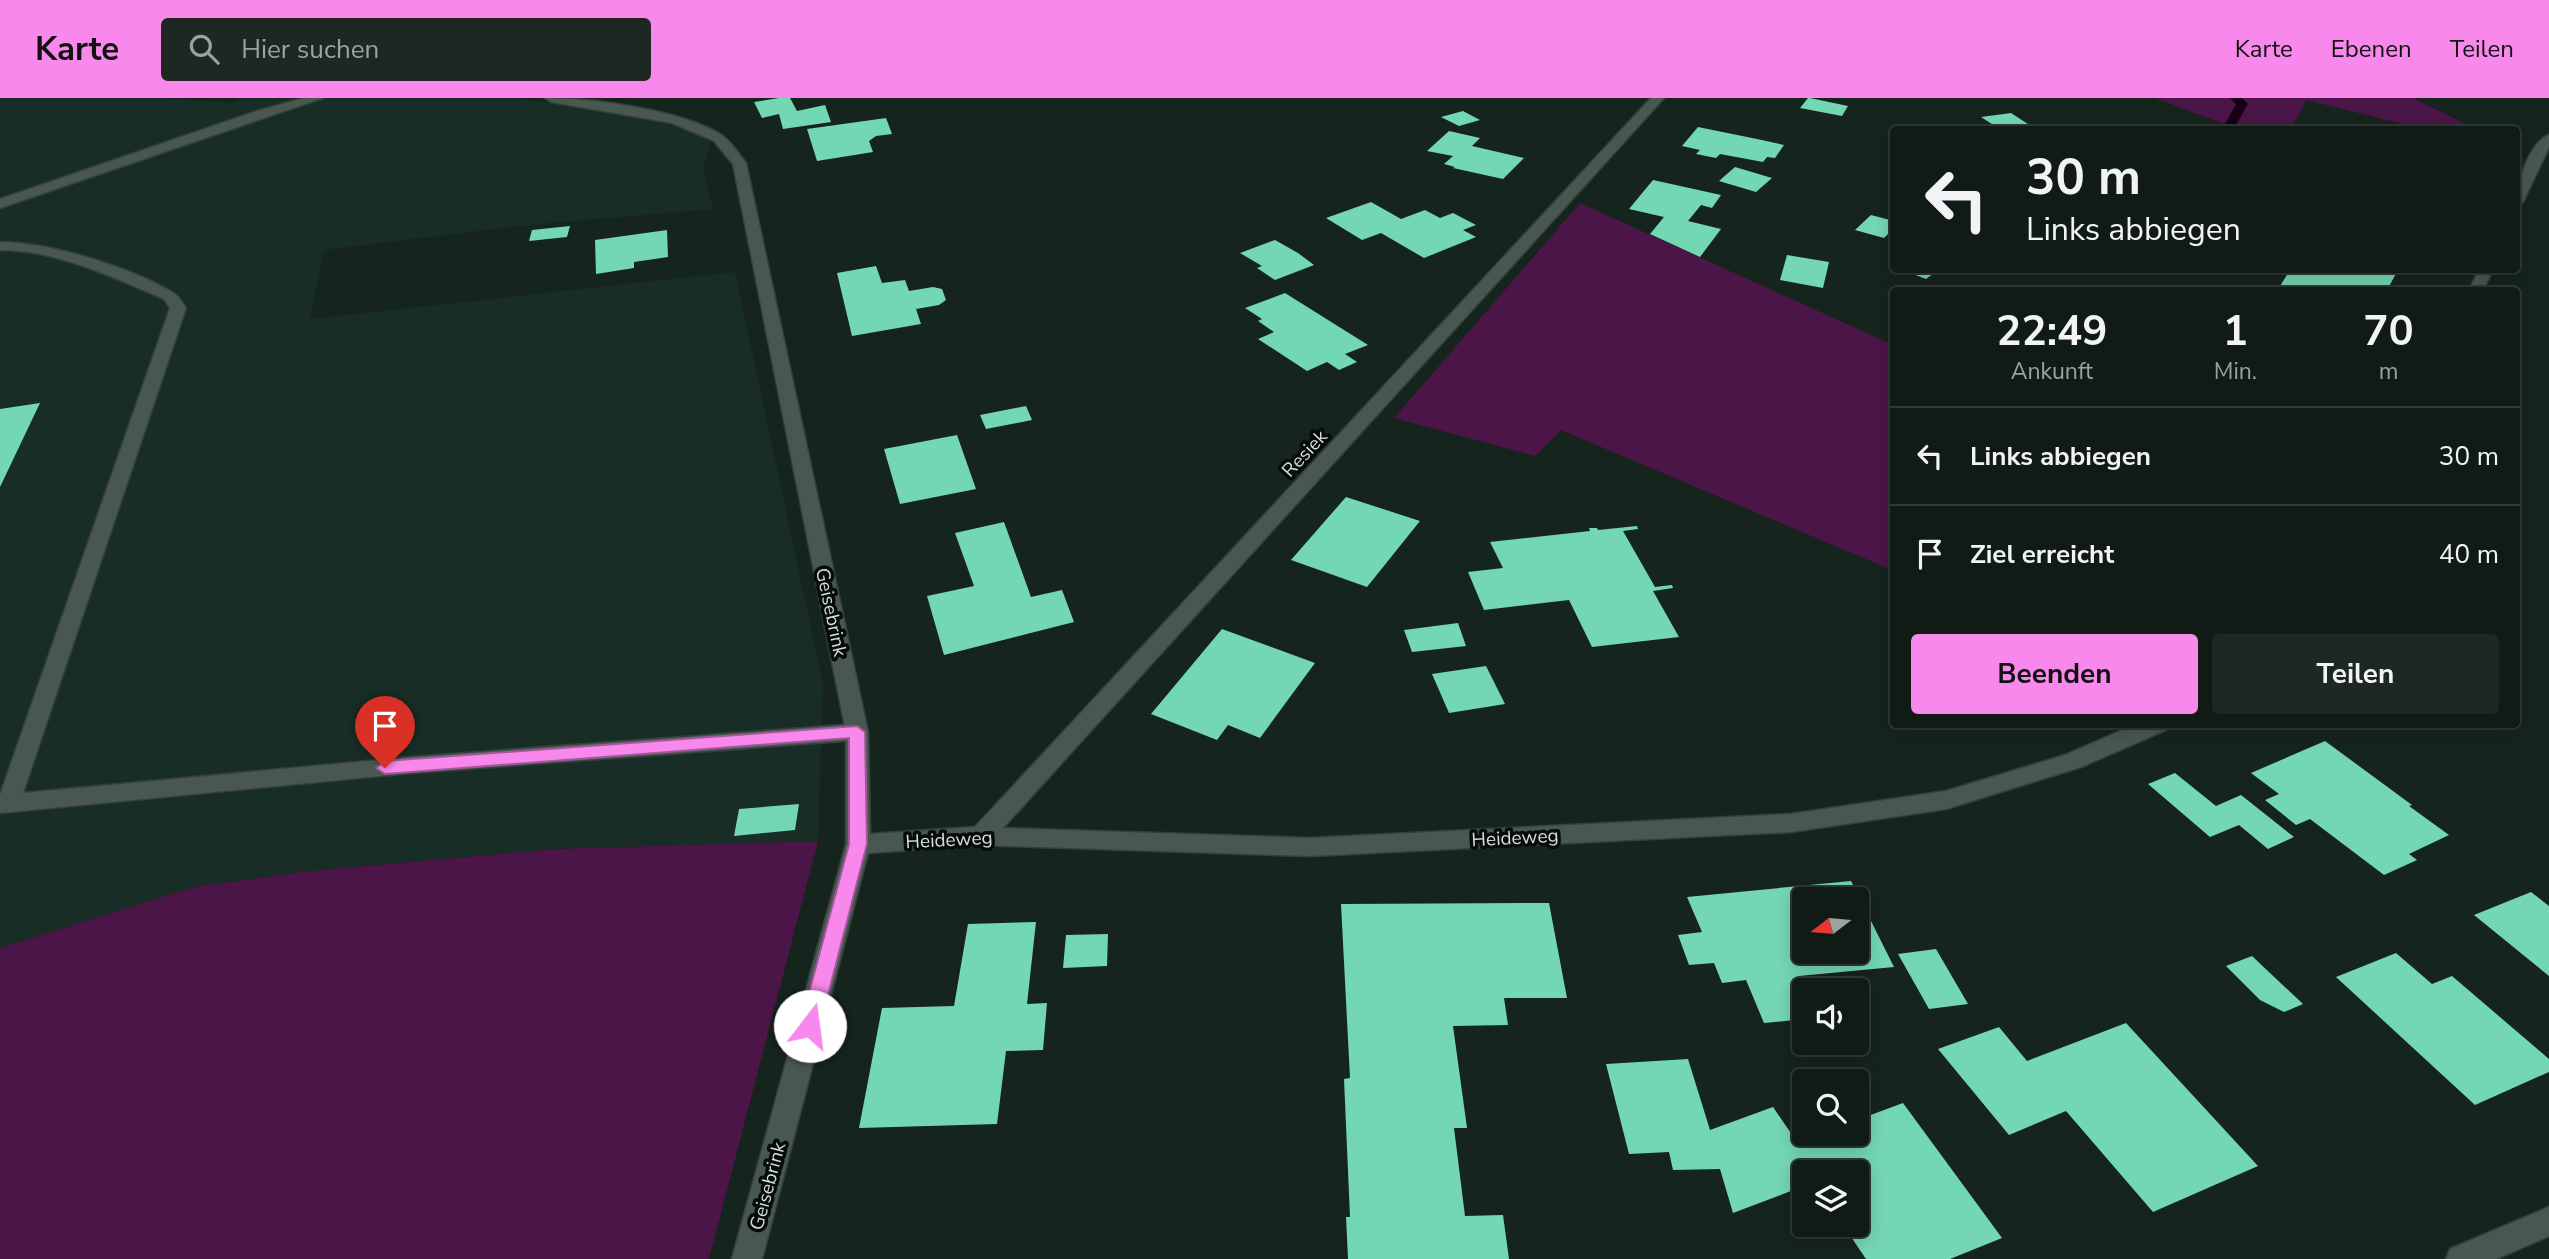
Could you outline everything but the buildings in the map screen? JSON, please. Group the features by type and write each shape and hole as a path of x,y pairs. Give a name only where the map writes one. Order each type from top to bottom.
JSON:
{"street":[{"path":"0,204 264,113 317,98"},
{"name":"Geisebrink","path":"551,98 675,120 718,138 739,163 857,732 858,844 747,1259"},
{"name":"Resiek","path":"981,836 1658,98"},
{"path":"2520,193 2540,150 2549,139"},
{"path":"0,246 16,246 94,264 169,296 178,308 5,803 411,765 857,732"},
{"name":"Heideweg","path":"858,844 981,836 1310,847 1791,823 1946,800 2073,761 2149,728"},
{"path":"2460,1259 2549,1221"}],"shaded area":[{"path":"0,98 163,98 234,103 241,98 518,98 671,122 711,142 703,168 713,209 529,225 324,250 310,319 735,272 823,684 818,841 555,849 309,871 194,887 0,948"},
{"path":"2155,98 2413,98 2470,126 2411,126 2306,100 2293,126 2229,126"},
{"path":"1580,203 1890,344 1890,565 1887,568 1561,430 1535,456 1394,418"},
{"path":"818,841 709,1259 0,1259 0,948 194,887 309,871 555,849"}],"waterway":[{"path":"2229,126 2242,104 2236,98"}],"route":[{"path":"385,768 857,732 858,844 810,1026"}]}
